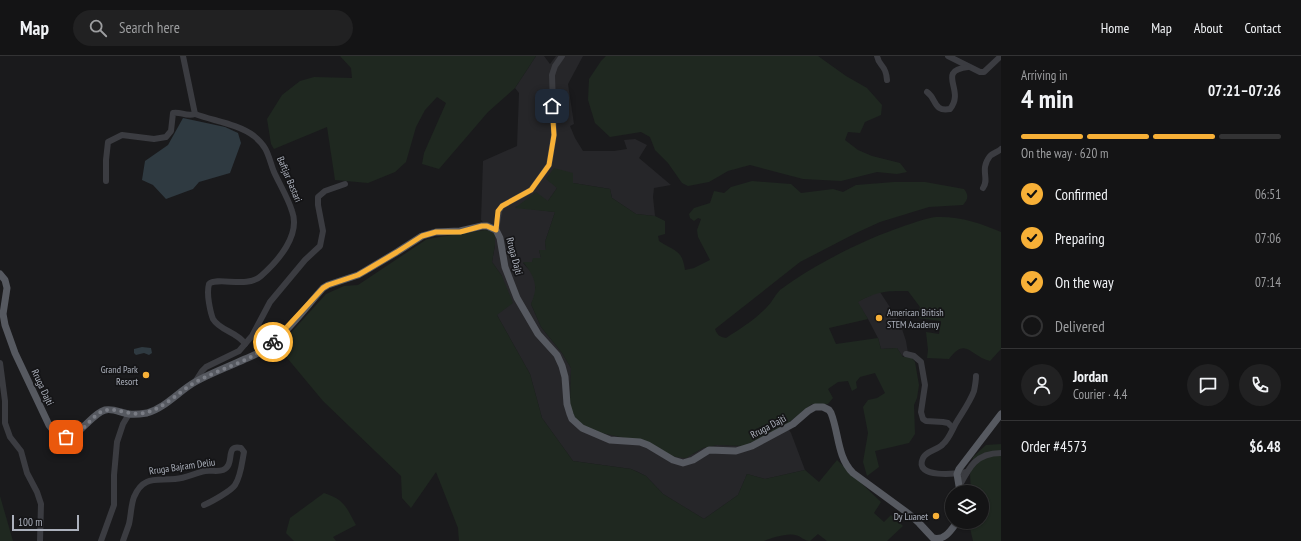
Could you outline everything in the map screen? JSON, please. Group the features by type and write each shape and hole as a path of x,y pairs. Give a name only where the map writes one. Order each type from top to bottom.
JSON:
{"main road":[{"name":"Rruga Dajti","path":"0,274 5,280 7,288 3,314 5,325 15,353 49,425 55,433 70,437 97,414 106,410 114,410 129,414 139,414 159,408 195,382 267,348 323,288 358,275 422,236 436,232 460,232 487,226 496,230 500,238 505,267 517,298 538,334 557,355 565,377 567,404 572,420 582,428 610,440 640,442 674,460 683,463 693,460 709,450 736,451 752,446 793,424 811,409 815,407 823,407 831,413 843,457 853,473 910,514 920,523 932,538 939,539 945,536 951,529"},
{"path":"959,485 957,474 959,469 1001,414"}],"street":[{"path":"106,181 106,155 107,144 109,141 122,135 162,139 171,131 173,113 176,112 185,115 195,114 183,56"},
{"path":"496,230 498,211 502,206 531,190 549,165 554,135 552,75 555,66 562,56"},
{"path":"877,56 878,60 886,69 887,80"},
{"path":"948,56 980,72 984,72 1001,56"},
{"path":"927,92 933,97 934,104 938,107 950,110 956,94 952,78 953,73 956,69 968,67"},
{"name":"Baftjar Bastari","path":"195,114 244,130 264,144 294,217 294,229 290,240 279,256 260,277 246,282 214,282 209,284 208,295 211,315 214,321 219,326 242,338 245,344"},
{"path":"982,188 986,181 984,168 992,154 1001,149"},
{"name":"Baftjar Bastari","path":"195,382 202,370 238,351 252,336 270,302 305,260 320,246 323,231 318,197 325,192 345,184"},
{"path":"906,354 914,356 921,362 925,385 921,412 923,419 926,421 948,423 954,428"},
{"path":"0,362 5,401 5,423 10,437 21,451 27,473 41,504 40,541"},
{"path":"967,472 957,474 931,474 926,470 922,462 926,454 943,445 954,428 973,392 976,376"},
{"path":"101,541 114,505 114,475 117,442 123,424 129,414"},
{"name":"Rruga Bajram Deliu","path":"123,541 134,497 139,488 146,482 151,480 176,479 206,471 223,471 227,468 230,462 230,453 232,449 239,447 243,449 244,452 240,471 235,486 204,506"},
{"path":"962,485 967,472 974,462 985,454 1001,453"}],"shaded area":[{"path":"340,56 536,56 515,88 488,112 439,169 422,164 424,153 446,103 437,97 425,110 416,127 406,162 395,172 368,183 335,180 327,127 274,149 271,144 267,119 282,95 300,81 314,77 352,78 351,68"},
{"path":"536,56 544,56 550,64 556,56 583,56 568,84 574,124 570,126 583,151 614,151 627,149 624,140 635,139 647,145 639,158 671,185 654,188 653,197 655,216 636,214 612,198 610,189 573,183 557,188 548,201 515,207 555,212 545,242 546,250 539,250 541,258 534,258 532,262 523,263 533,274 535,281 535,296 531,304 541,327 562,353 571,368 570,403 601,433 693,454 703,448 717,445 742,446 786,425 791,433 805,470 765,479 747,474 738,495 704,519 663,494 646,476 638,472 631,469 573,461 542,418 530,374 497,315 502,276 492,262 495,245 491,231 481,220 483,161 517,146 519,93 515,88"},
{"path":"606,56 818,56 846,76 867,88 882,105 881,115 865,122 860,133 848,132 845,140 858,150 872,156 900,163 907,172 897,174 877,172 841,181 803,179 750,165 728,171 709,182 688,186 682,183 668,163 655,150 650,137 641,132 610,137 595,123 588,100 589,79"},
{"path":"183,118 225,127 238,133 241,143 230,173 199,182 193,189 166,199 153,185 142,180 145,161 168,145"},
{"path":"554,168 573,173 573,183 610,189 612,198 636,214 655,216 665,221 665,234 658,236 659,241 680,254 685,270 694,268 710,260 698,237 697,230 701,219 698,218 694,221 690,218 689,214 694,208 710,203 714,191 724,193 731,187 752,181 791,184 801,193 833,189 843,192 856,185 894,182 925,182 964,189 967,193 967,197 963,205 929,207 880,222 800,262 715,329 719,335 726,338 758,316 769,305 780,290 794,280 824,262 872,238 920,221 936,217 945,217 970,221 1001,232 1001,349 990,361 983,359 964,348 955,352 949,359 927,358 928,350 926,332 939,334 941,321 917,318 920,307 908,291 882,292 865,298 858,302 868,319 829,328 836,344 878,338 881,349 897,348 903,357 911,357 915,362 919,385 917,398 914,405 915,434 909,443 875,451 879,467 867,476 863,462 868,433 863,407 868,400 877,398 885,393 875,373 860,377 856,382 857,388 852,391 848,381 838,382 828,389 833,398 828,404 812,404 778,431 742,446 717,445 703,448 686,458 675,457 644,442 601,433 585,426 572,414 570,403 571,368 562,353 541,327 531,304 535,292 533,277 523,262 532,262 533,258 541,258 539,250 546,250 545,242 555,212 515,208 536,192 548,201 557,188 546,179"},
{"path":"485,230 491,231 495,235 492,262 502,276 513,303 497,315 530,374 542,418 573,461 631,469 646,476 663,494 704,519 738,495 747,474 765,479 805,470 819,482 837,460 881,502 874,513 884,522 891,515 903,526 887,541 827,541 818,534 810,541 797,536 788,535 779,536 764,541 459,541 458,528 436,472 411,508 402,498 401,476 323,401 278,347 326,294 344,286 358,285 427,239"},
{"path":"880,292 897,318 902,329 908,353 902,356 897,348 881,349 878,338 857,302"},
{"path":"142,347 151,348 152,353 149,355 144,353 136,355 134,353 134,349"},
{"path":"1001,444 1001,541 973,541 970,529 989,529 989,485 971,485 970,474 973,457 986,445"},
{"path":"324,493 341,501 356,525 333,537 336,541 294,541 286,533 290,518"},
{"path":"0,496 13,541 0,541"}],"way so far":[{"path":"66,437 70,437 79,432 97,414 106,410 114,410 129,414 139,414 159,408 195,382 256,354 267,348 273,342"}],"place":[{"name":"American British STEM Academy","path":"879,318"},
{"name":"Grand Park Resort","path":"146,375"},
{"name":"Dy Luanet","path":"936,516"}],"route":[{"path":"273,342 323,288 342,279 358,275 409,245 418,238 430,233 460,232 482,226 487,226 496,230 498,211 502,206 527,194 549,165 554,135 552,106"}]}
